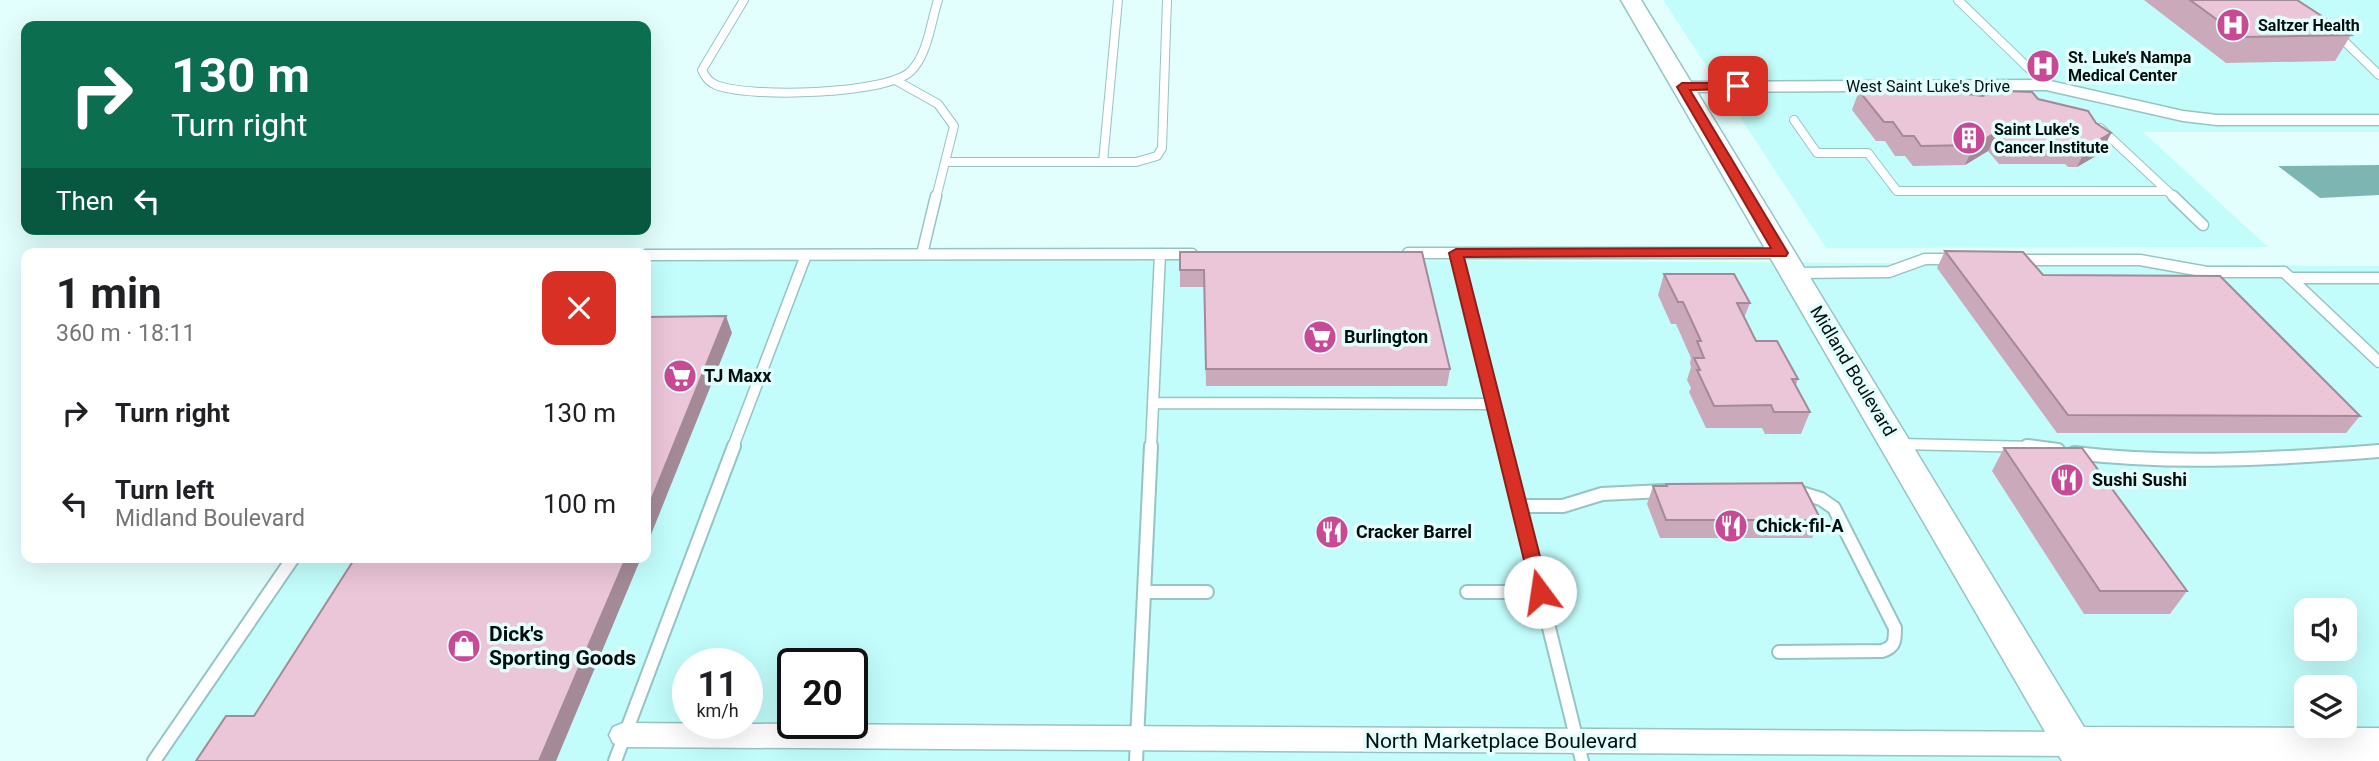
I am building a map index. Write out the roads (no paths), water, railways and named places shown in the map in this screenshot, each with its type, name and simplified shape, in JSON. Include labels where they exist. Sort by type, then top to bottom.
[{"type":"main road","name":"Midland Boulevard","points":[[1631,0],[2078,752]]},
{"type":"main road","name":"North Marketplace Boulevard","points":[[2078,752],[2379,746]]},
{"type":"street","name":"West Saint Luke's Drive","points":[[1682,87],[2046,85],[2183,116],[2217,120],[2379,120]]},
{"type":"street","name":"North Marketplace Boulevard","points":[[624,735],[1137,750],[2078,752]]},
{"type":"lane","points":[[744,0],[702,70],[705,78],[716,85],[732,89],[835,91],[876,88],[897,81],[911,71],[916,64],[938,0]]},
{"type":"lane","points":[[1103,162],[1118,0]]},
{"type":"lane","points":[[946,162],[1136,162],[1157,156],[1162,148],[1167,0]]},
{"type":"lane","points":[[1958,0],[2046,85]]},
{"type":"lane","points":[[2334,30],[2379,75]]},
{"type":"lane","points":[[897,81],[935,100],[949,113],[954,126],[922,254]]},
{"type":"lane","points":[[1794,120],[1817,153],[1868,153],[1897,191],[2165,191]]},
{"type":"lane","points":[[2093,121],[2203,225]]},
{"type":"lane","points":[[1402,253],[1787,263],[1889,272],[1925,259],[1966,260]]},
{"type":"lane","points":[[1456,253],[1579,751]]},
{"type":"lane","points":[[1137,750],[1160,254]]},
{"type":"lane","points":[[651,255],[1200,254]]},
{"type":"lane","points":[[615,761],[806,255]]},
{"type":"lane","points":[[2006,260],[2140,260],[2207,272],[2284,272],[2379,362]]},
{"type":"lane","points":[[2290,278],[2379,278]]},
{"type":"lane","points":[[1153,403],[1493,404]]},
{"type":"lane","points":[[1897,444],[2023,445],[2105,456],[2182,459],[2263,459],[2379,451]]},
{"type":"lane","points":[[1779,652],[1882,651],[1891,648],[1896,636],[1895,628],[1834,508],[1811,495],[1785,490]]},
{"type":"lane","points":[[1518,506],[1563,506],[1602,494],[1673,491]]},
{"type":"lane","points":[[154,761],[290,563]]},
{"type":"lane","points":[[1144,592],[1207,592]]},
{"type":"lane","points":[[1467,592],[1540,592]]},
{"type":"place","name":"Saltzer Health","points":[[2233,25]]},
{"type":"place","name":"St. Luke’s Nampa Medical Center","points":[[2043,66]]},
{"type":"place","name":"Saint Luke's Cancer Institute","points":[[1969,138]]},
{"type":"place","name":"Burlington","points":[[1320,337]]},
{"type":"place","name":"TJ Maxx","points":[[680,376]]},
{"type":"place","name":"Sushi Sushi","points":[[2067,480]]},
{"type":"place","name":"Chick-fil-A","points":[[1731,526]]},
{"type":"place","name":"Cracker Barrel","points":[[1332,532]]},
{"type":"place","name":"Dick's Sporting Goods","points":[[464,646]]}]
